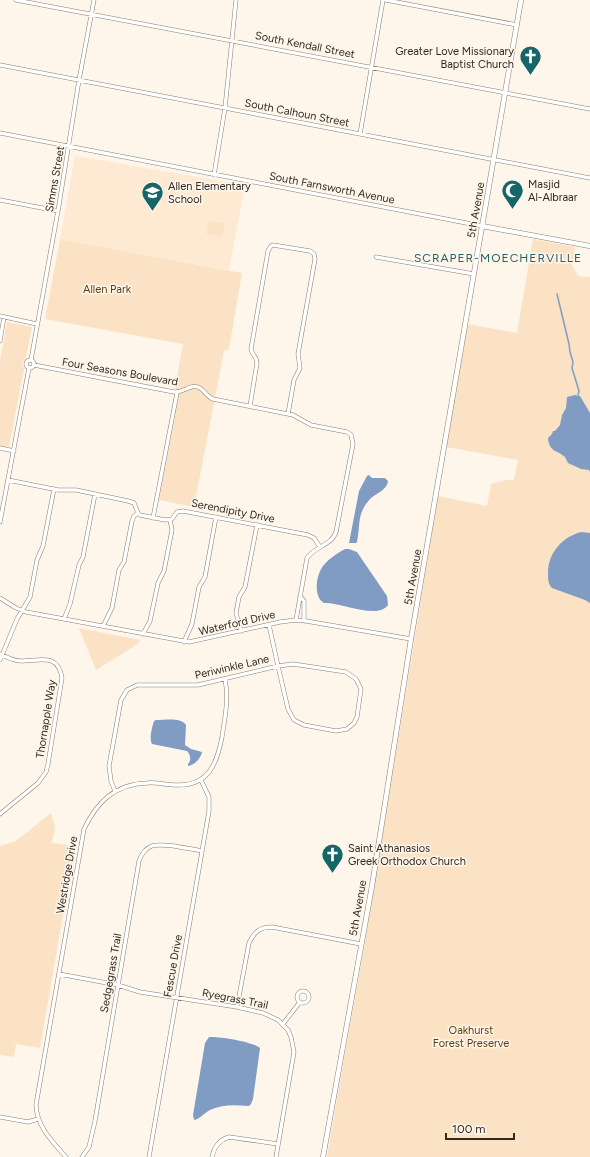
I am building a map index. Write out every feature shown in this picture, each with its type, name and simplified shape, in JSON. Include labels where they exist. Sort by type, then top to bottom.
[{"type":"street","name":"South Kendall Street","points":[[16,0],[590,109]]},
{"type":"street","name":"Simms Street","points":[[0,522],[29,368],[26,367],[26,364],[28,360],[31,360],[70,147],[79,80],[94,0]]},
{"type":"street","points":[[214,175],[225,108],[236,0]]},
{"type":"street","points":[[360,134],[383,0]]},
{"type":"street","points":[[386,0],[517,25]]},
{"type":"street","name":"5th Avenue","points":[[323,1157],[372,886],[412,639],[521,0]]},
{"type":"street","name":"South Calhoun Street","points":[[0,65],[590,178]]},
{"type":"street","name":"South Farnsworth Avenue","points":[[0,133],[590,246]]},
{"type":"street","points":[[0,200],[58,211]]},
{"type":"street","points":[[250,406],[258,363],[257,358],[251,349],[268,251],[271,246],[276,245],[310,251],[314,254],[315,260],[298,354],[300,368],[294,380],[288,414]]},
{"type":"street","points":[[376,257],[474,274]]},
{"type":"street","points":[[0,341],[2,317],[37,324]]},
{"type":"street","points":[[29,368],[32,368],[34,365],[31,360]]},
{"type":"street","name":"Four Seasons Boulevard","points":[[34,365],[177,393],[189,387],[196,387],[213,399],[296,415],[311,425],[347,432],[351,435],[353,438],[353,444],[336,532],[333,537],[310,554],[307,558],[296,620]]},
{"type":"street","points":[[153,518],[177,393]]},
{"type":"street","points":[[0,448],[14,451]]},
{"type":"street","points":[[8,480],[54,489],[72,489],[131,502],[135,505],[140,515],[170,520],[172,530],[164,571],[158,583],[150,621],[143,634]]},
{"type":"street","points":[[0,660],[1,654],[17,620],[30,597],[37,560],[43,546],[54,489]]},
{"type":"street","points":[[64,619],[70,604],[78,565],[83,557],[95,494]]},
{"type":"street","name":"Serendipity Drive","points":[[170,520],[175,513],[180,511],[216,517],[310,536],[314,538],[320,547]]},
{"type":"street","points":[[103,626],[112,608],[119,570],[124,562],[132,521],[134,516],[138,513]]},
{"type":"street","points":[[184,642],[192,624],[199,587],[204,577],[216,517]]},
{"type":"street","points":[[241,631],[236,613],[239,597],[245,587],[256,525]]},
{"type":"street","name":"Four Seasons Boulevard","points":[[300,596],[304,601],[304,621]]},
{"type":"street","name":"Waterford Drive","points":[[0,598],[22,611],[184,642],[199,641],[296,620],[412,639]]},
{"type":"street","points":[[269,625],[278,666],[289,712],[296,722],[304,726],[336,731],[347,729],[354,723],[357,717],[361,689],[358,681],[353,675],[346,672],[302,664],[278,666]]},
{"type":"street","name":"Thornapple Way","points":[[0,814],[38,783],[46,772],[62,682],[62,674],[60,669],[53,662],[43,659],[19,661],[1,654]]},
{"type":"street","name":"Periwinkle Lane","points":[[115,791],[111,781],[109,766],[121,700],[127,690],[132,686],[143,684],[198,685],[278,666]]},
{"type":"street","points":[[201,780],[211,770],[218,754],[228,698],[225,679]]},
{"type":"street","name":"Westridge Drive","points":[[38,1120],[36,1111],[37,1099],[84,829],[96,808],[115,791],[135,784],[146,783],[185,785],[201,780]]},
{"type":"street","name":"Fescue Drive","points":[[149,1157],[209,804],[207,791],[201,780]]},
{"type":"street","name":"Sedgegrass Trail","points":[[82,1157],[89,1147],[95,1121],[139,861],[146,849],[156,844],[202,851]]},
{"type":"street","points":[[237,1007],[249,943],[252,936],[264,927],[272,927],[361,944]]},
{"type":"street","name":"Ryegrass Trail","points":[[59,974],[118,985],[140,992],[237,1007],[271,1016],[283,1024]]},
{"type":"street","points":[[276,1157],[294,1052],[291,1037],[283,1024],[300,1002]]},
{"type":"street","points":[[0,1117],[28,1122],[38,1120],[45,1132],[66,1157]]},
{"type":"street","points":[[212,1157],[216,1145],[229,1137],[278,1144]]},
{"type":"shaded area","name":"Allen Elementary School","points":[[75,156],[245,185],[229,270],[60,239]]},
{"type":"green space","points":[[209,220],[225,224],[222,237],[206,234]]},
{"type":"green space","name":"Allen Park","points":[[60,239],[242,273],[229,349],[224,351],[194,507],[159,500],[180,391],[175,389],[183,344],[45,319]]},
{"type":"green space","name":"Oakhurst Forest Preserve","points":[[533,239],[575,247],[572,265],[578,276],[590,277],[590,1157],[327,1157],[364,949],[438,496],[487,506],[491,484],[506,480],[514,480],[518,460],[446,447],[467,324],[517,333]]},
{"type":"green space","points":[[7,322],[32,327],[26,358],[22,363],[24,369],[9,447],[0,446],[0,361]]},
{"type":"green space","points":[[79,628],[140,640],[138,644],[96,670]]},
{"type":"green space","points":[[51,813],[55,827],[52,843],[75,846],[40,1048],[16,1044],[14,1057],[0,1055],[0,846],[16,841]]},
{"type":"water","points":[[575,395],[580,396],[590,413],[590,472],[589,470],[581,469],[568,463],[565,457],[550,446],[548,438],[560,425],[562,415],[566,408],[567,397]]},
{"type":"water","points":[[369,475],[372,478],[385,478],[388,481],[386,487],[371,498],[366,504],[361,514],[357,542],[349,543],[359,491]]},
{"type":"water","points":[[581,532],[590,533],[590,603],[552,588],[548,579],[550,559],[557,547],[574,534]]},
{"type":"water","points":[[345,549],[357,552],[387,596],[388,605],[383,609],[368,611],[331,603],[324,603],[318,596],[317,580],[323,566],[336,554]]},
{"type":"water","points":[[154,721],[184,722],[186,725],[185,745],[191,749],[202,752],[197,761],[188,766],[190,757],[187,751],[152,744],[151,733]]},
{"type":"water","points":[[209,1037],[220,1037],[236,1040],[260,1048],[253,1099],[249,1106],[234,1105],[220,1107],[210,1110],[194,1120],[193,1115],[205,1043]]},
{"type":"waterway","points":[[557,294],[573,362],[572,368],[579,391],[578,395]]},
{"type":"place","name":"Greater Love Missionary Baptist Church","points":[[530,76]]},
{"type":"place","name":"Masjid Al-Albraar","points":[[512,210]]},
{"type":"place","name":"Allen Elementary School","points":[[153,212]]},
{"type":"place","name":"Saint Athanasios Greek Orthodox Church","points":[[333,874]]},
{"type":"district","name":"SCRAPER-MOECHERVILLE","points":[[498,258]]}]
